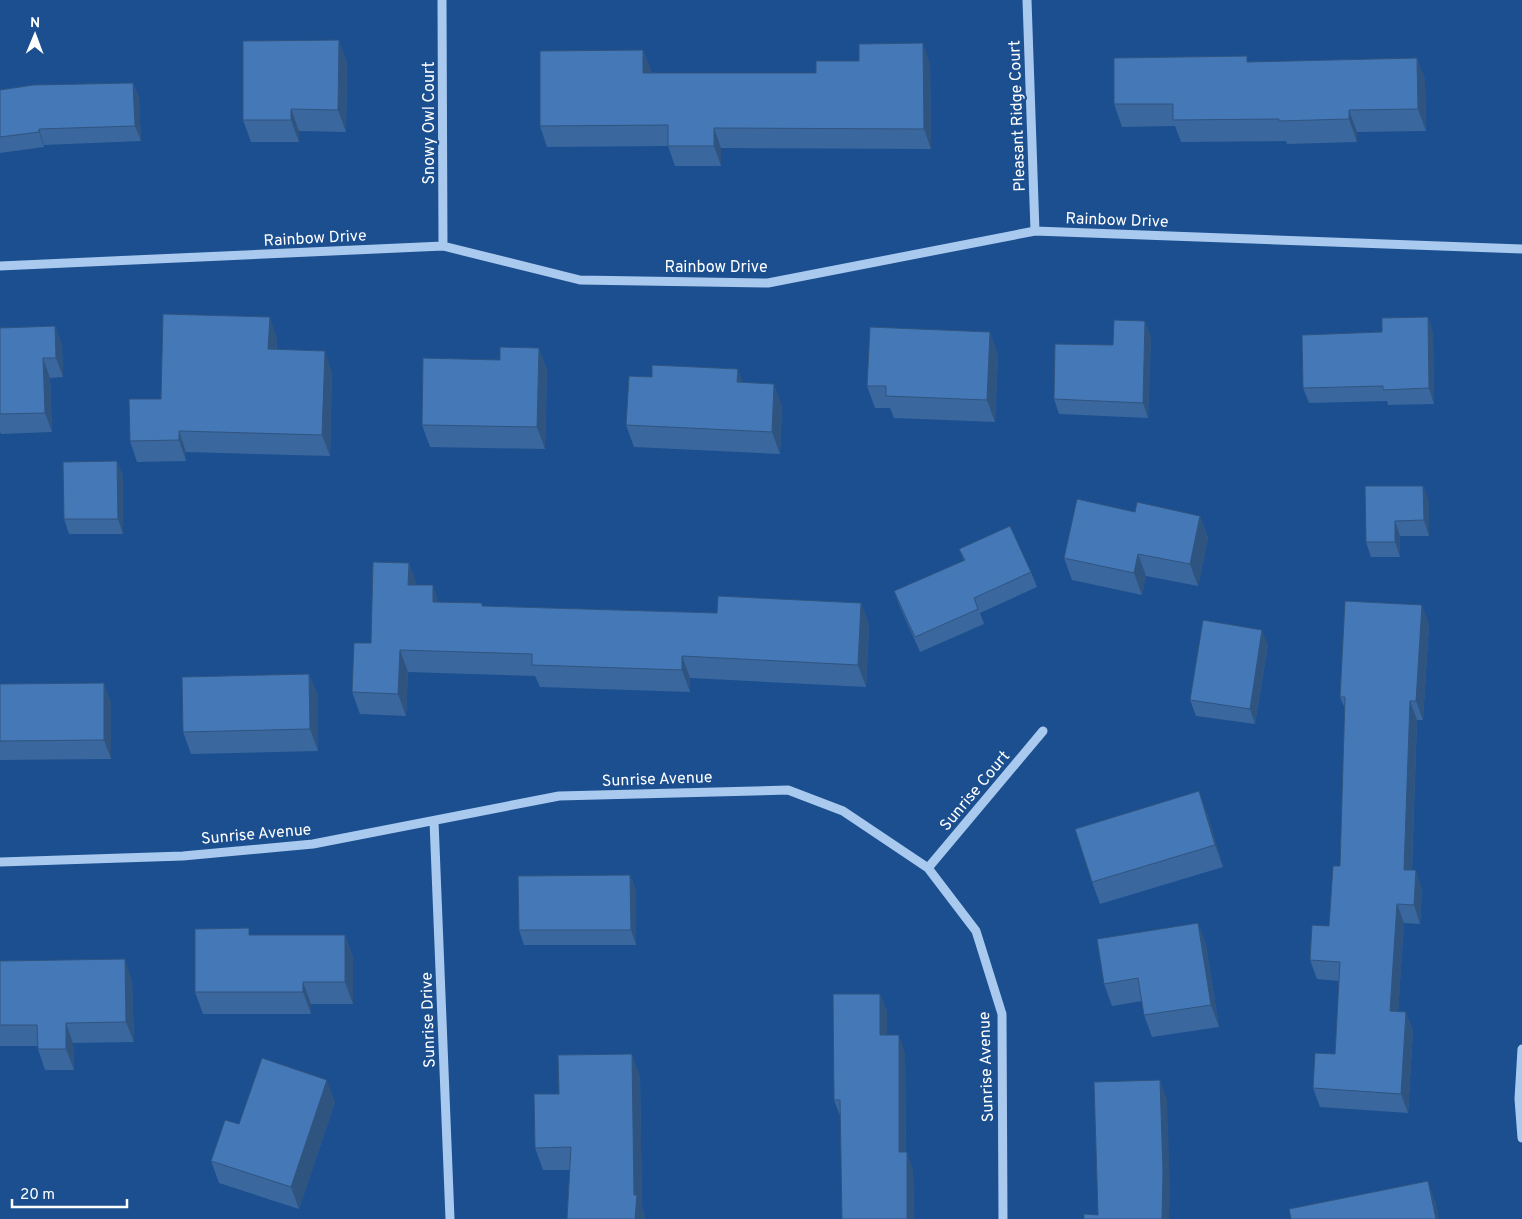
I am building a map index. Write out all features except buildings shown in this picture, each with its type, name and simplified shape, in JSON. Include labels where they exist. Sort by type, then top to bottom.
[{"type":"street","name":"Snowy Owl Court","points":[[442,0],[443,246]]},
{"type":"street","name":"Pleasant Ridge Court","points":[[1027,0],[1035,231]]},
{"type":"street","name":"Rainbow Drive","points":[[0,266],[443,246],[580,280],[768,282],[1035,231],[1522,249]]},
{"type":"street","name":"Sunrise Court","points":[[928,868],[1043,731]]},
{"type":"street","name":"Sunrise Avenue","points":[[0,862],[183,856],[314,844],[559,796],[788,790],[842,811],[928,868],[976,931],[1002,1014],[1003,1219]]},
{"type":"street","name":"Sunrise Drive","points":[[434,821],[450,1219]]},
{"type":"street","points":[[1522,1049],[1519,1099],[1522,1138]]}]
